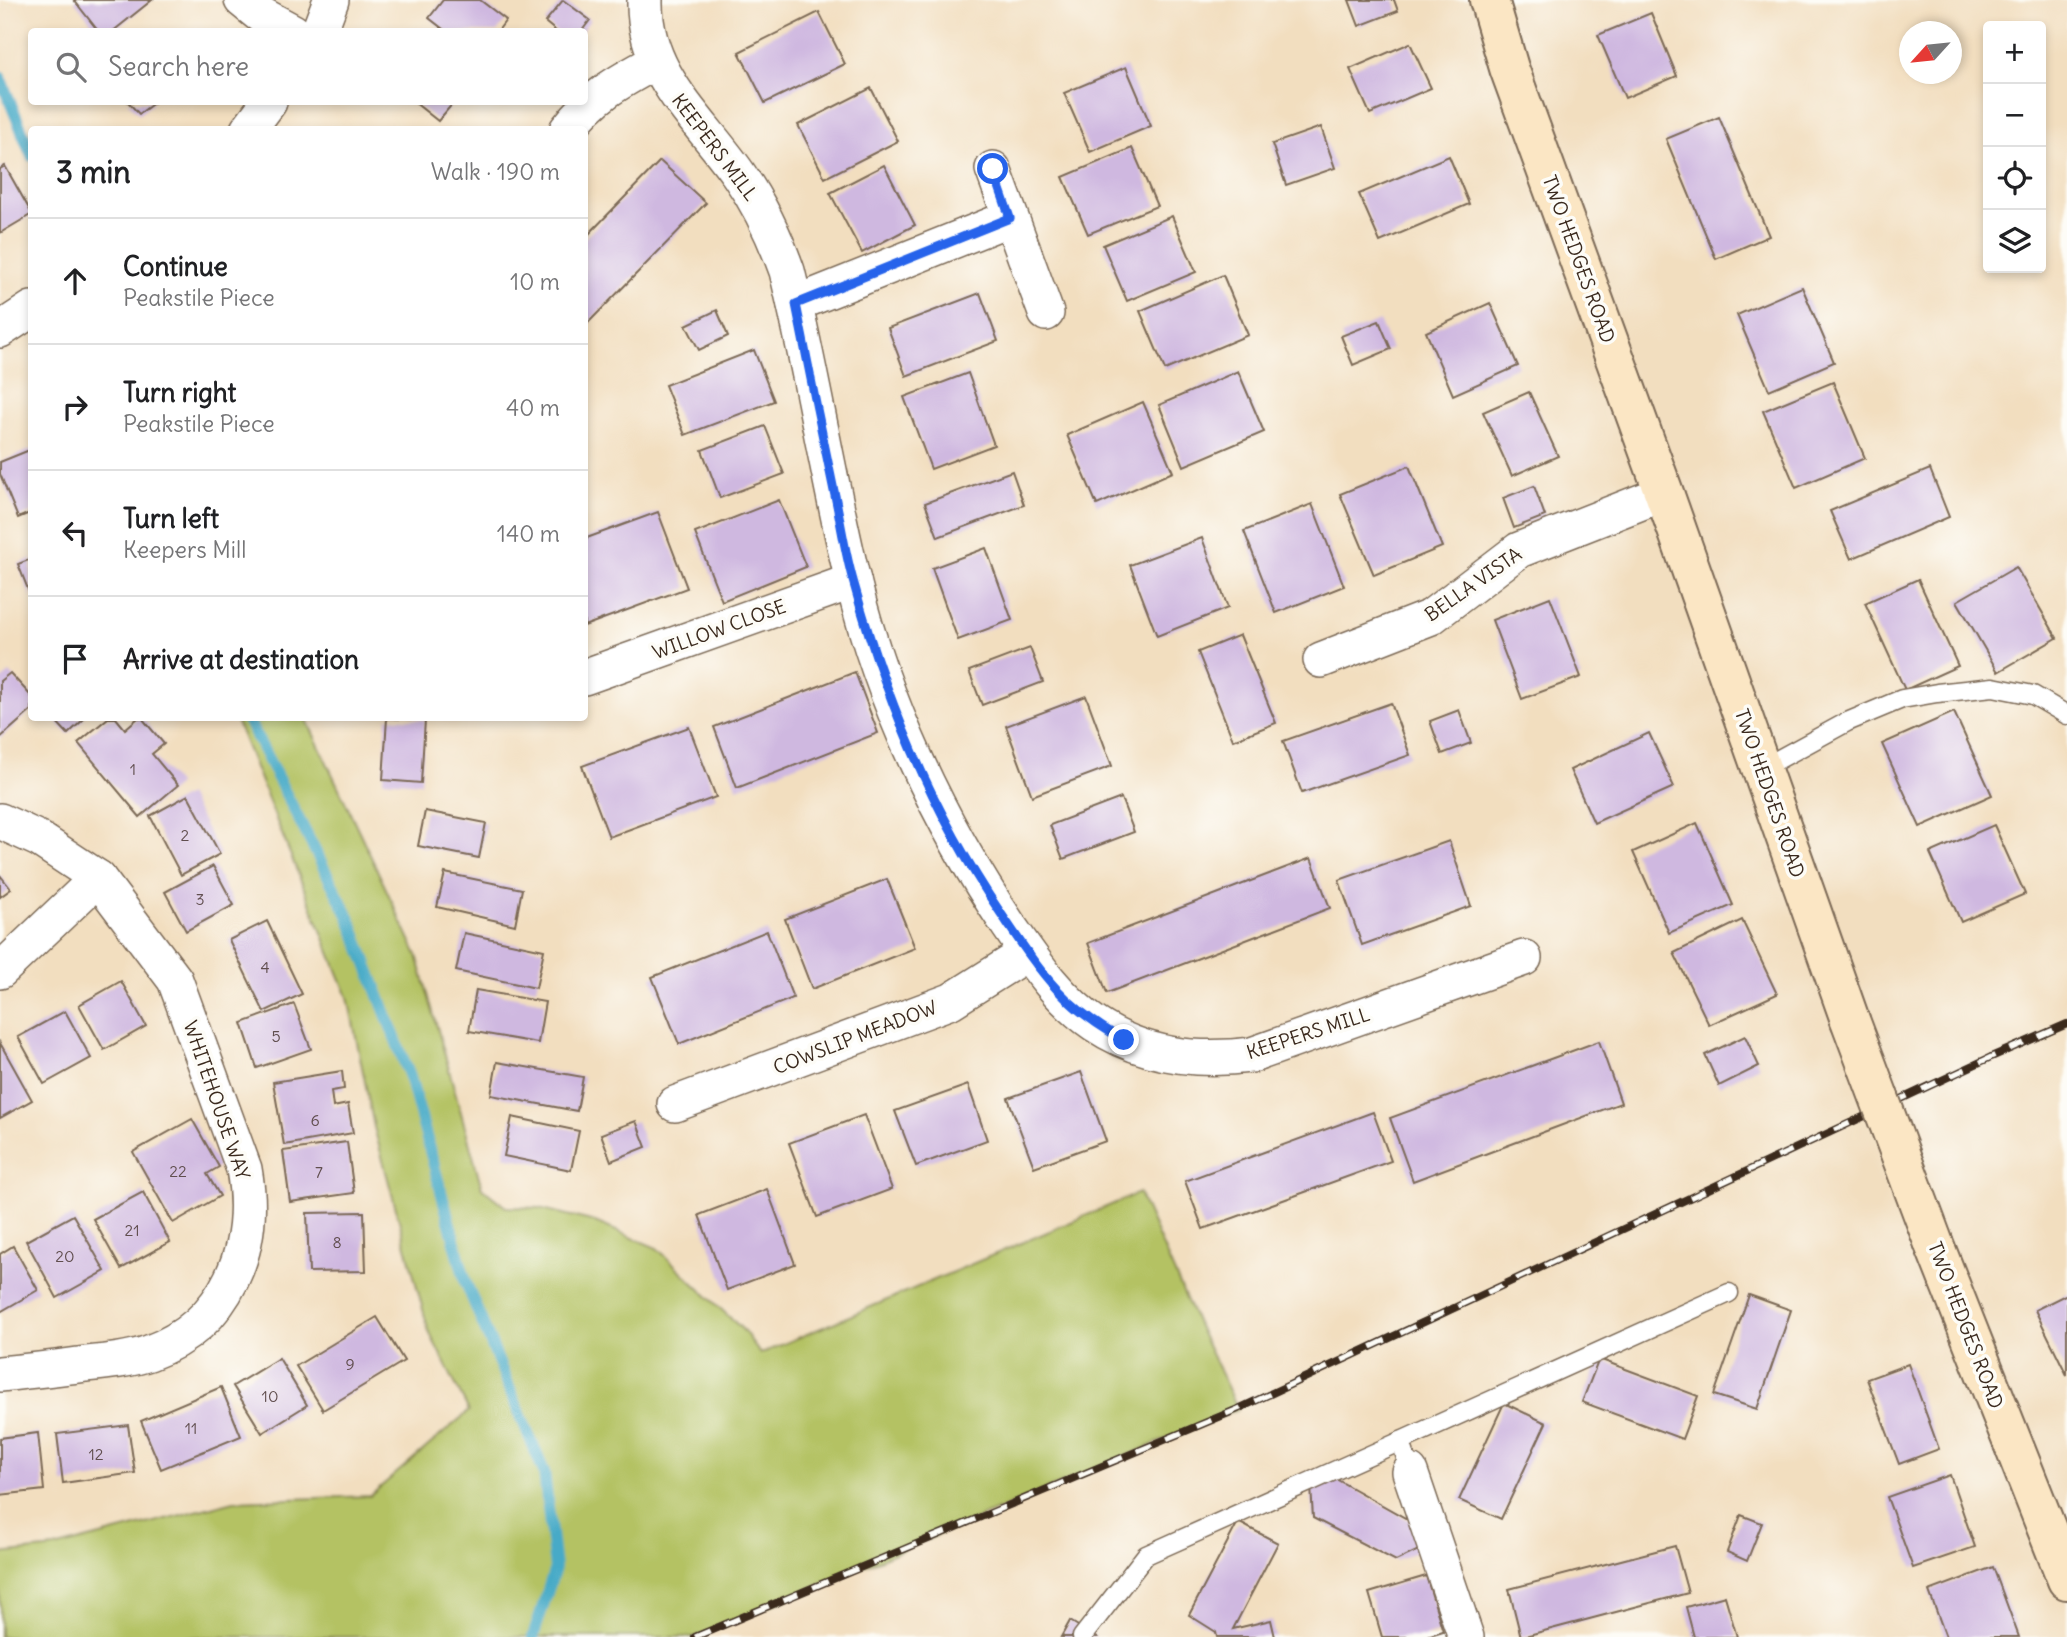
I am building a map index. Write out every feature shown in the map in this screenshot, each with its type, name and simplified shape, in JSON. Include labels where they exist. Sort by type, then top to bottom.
[{"type":"street","points":[[242,0],[258,13],[286,28]]},
{"type":"street","points":[[320,28],[331,0]]},
{"type":"street","name":"KEEPERS MILL","points":[[645,0],[648,34],[657,61],[678,98],[738,173],[758,205],[776,238],[788,271],[853,581],[895,709],[952,831],[987,893],[1046,979],[1069,1003],[1095,1024],[1124,1040],[1155,1052],[1220,1059],[1252,1055],[1524,958]]},
{"type":"street","name":"TWO HEDGES ROAD","points":[[1489,0],[1509,68],[1664,493],[1850,1020],[1934,1244],[2067,1580]]},
{"type":"street","points":[[588,104],[607,88],[657,61]]},
{"type":"street","points":[[251,126],[267,105]]},
{"type":"street","points":[[570,126],[586,105]]},
{"type":"street","points":[[993,169],[1046,313]]},
{"type":"street","points":[[796,304],[1010,218]]},
{"type":"street","points":[[0,330],[28,312]]},
{"type":"street","name":"BELLA VISTA","points":[[1321,660],[1431,617],[1519,550],[1664,493]]},
{"type":"street","name":"WILLOW CLOSE","points":[[588,676],[853,581]]},
{"type":"street","name":"WHITEHOUSE WAY","points":[[0,821],[39,839],[98,878],[175,980],[244,1169],[249,1195],[249,1221],[236,1272],[214,1307],[174,1341],[150,1353],[125,1360],[0,1374]]},
{"type":"street","points":[[0,971],[98,878]]},
{"type":"street","name":"COWSLIP MEADOW","points":[[675,1104],[951,1001],[1027,953]]},
{"type":"street","points":[[1406,1457],[1466,1637]]},
{"type":"lane","points":[[1761,769],[1847,722],[1902,699],[1937,692],[1993,687],[2033,695],[2067,715]]},
{"type":"lane","points":[[1082,1637],[1146,1555],[1406,1457],[1729,1293]]},
{"type":"green space","points":[[236,721],[307,721],[417,955],[482,1188],[506,1207],[539,1208],[595,1222],[657,1248],[745,1332],[760,1354],[1139,1193],[1238,1409],[695,1637],[0,1637],[0,1554],[55,1548],[234,1501],[370,1496],[469,1411],[429,1332],[374,1127],[348,997]]},
{"type":"building","points":[[74,0],[152,0],[117,28],[96,28]]},
{"type":"building","points":[[443,0],[480,0],[506,20],[500,28],[442,28],[429,18]]},
{"type":"building","points":[[563,0],[590,20],[584,28],[552,28],[545,22]]},
{"type":"building","points":[[1349,0],[1394,0],[1398,11],[1359,26]]},
{"type":"building","points":[[819,12],[845,64],[765,103],[739,52]]},
{"type":"building","points":[[1651,13],[1677,76],[1625,98],[1598,35]]},
{"type":"building","points":[[1410,43],[1431,88],[1370,114],[1350,69]]},
{"type":"building","points":[[1126,67],[1151,126],[1090,152],[1064,93]]},
{"type":"building","points":[[871,88],[898,141],[825,178],[798,125]]},
{"type":"building","points":[[131,105],[151,105],[139,114]]},
{"type":"building","points":[[418,105],[451,105],[438,121]]},
{"type":"building","points":[[1719,117],[1769,236],[1716,259],[1666,139]]},
{"type":"building","points":[[1321,127],[1335,168],[1286,185],[1272,144]]},
{"type":"building","points":[[1132,148],[1157,206],[1088,234],[1063,177]]},
{"type":"building","points":[[1449,156],[1469,204],[1380,242],[1359,194]]},
{"type":"building","points":[[660,161],[706,203],[588,323],[588,235]]},
{"type":"building","points":[[884,165],[915,225],[862,253],[830,193]]},
{"type":"building","points":[[5,166],[28,207],[28,216],[0,233],[0,169]]},
{"type":"building","points":[[1172,216],[1196,272],[1127,301],[1103,245]]},
{"type":"building","points":[[1223,275],[1248,335],[1165,370],[1140,311]]},
{"type":"building","points":[[1802,287],[1834,362],[1769,390],[1737,315]]},
{"type":"building","points":[[980,293],[998,341],[906,376],[888,328]]},
{"type":"building","points":[[1490,303],[1518,366],[1453,395],[1426,332]]},
{"type":"building","points":[[717,310],[728,336],[699,350],[686,325]]},
{"type":"building","points":[[1379,321],[1391,349],[1353,365],[1341,336]]},
{"type":"building","points":[[754,350],[774,401],[685,435],[665,385]]},
{"type":"building","points":[[1238,371],[1264,432],[1184,466],[1159,405]]},
{"type":"building","points":[[968,373],[994,445],[931,469],[904,397]]},
{"type":"building","points":[[1833,382],[1865,458],[1796,488],[1763,411]]},
{"type":"building","points":[[1529,392],[1558,456],[1512,476],[1483,412]]},
{"type":"building","points":[[1143,402],[1173,472],[1097,505],[1067,435]]},
{"type":"building","points":[[765,426],[784,474],[720,498],[702,450]]},
{"type":"building","points":[[28,451],[28,514],[18,518],[0,474],[0,462]]},
{"type":"building","points":[[1409,466],[1442,547],[1374,575],[1340,494]]},
{"type":"building","points":[[1930,469],[1949,517],[1851,559],[1830,511]]},
{"type":"building","points":[[1012,471],[1024,505],[938,537],[925,503]]},
{"type":"building","points":[[1534,486],[1545,516],[1514,528],[1503,498]]},
{"type":"building","points":[[779,500],[806,567],[722,601],[695,533]]},
{"type":"building","points":[[1312,504],[1344,586],[1276,613],[1244,531]]},
{"type":"building","points":[[658,512],[687,588],[588,625],[588,538]]},
{"type":"building","points":[[1202,538],[1228,608],[1157,636],[1130,565]]},
{"type":"building","points":[[986,548],[1012,620],[958,640],[932,568]]},
{"type":"building","points":[[28,560],[28,589],[18,564]]},
{"type":"building","points":[[2016,567],[2057,638],[1998,672],[1957,601]]},
{"type":"building","points":[[1918,579],[1958,666],[1905,690],[1865,603]]},
{"type":"building","points":[[1550,597],[1581,677],[1522,699],[1492,620]]},
{"type":"building","points":[[1240,635],[1276,723],[1233,740],[1198,652]]},
{"type":"building","points":[[1030,648],[1043,682],[982,705],[969,671]]},
{"type":"building","points":[[855,672],[878,733],[737,788],[714,727]]},
{"type":"building","points":[[10,673],[28,693],[28,714],[0,738],[0,681]]},
{"type":"building","points":[[1086,696],[1112,766],[1032,796],[1006,726]]},
{"type":"building","points":[[1391,703],[1410,755],[1302,793],[1283,741]]},
{"type":"building","points":[[1459,710],[1471,743],[1442,754],[1430,721]]},
{"type":"building","points":[[1954,712],[1992,795],[1920,827],[1882,744]]},
{"type":"building","points":[[56,721],[82,721],[68,734]]},
{"type":"building","points":[[104,721],[118,721],[125,729],[134,721],[145,721],[164,744],[152,754],[178,785],[140,817],[78,743]]},
{"type":"building","points":[[387,721],[425,721],[421,783],[383,780]]},
{"type":"building","points":[[689,727],[716,797],[609,837],[582,766]]},
{"type":"building","points":[[1649,733],[1674,787],[1594,823],[1570,770]]},
{"type":"building","points":[[188,795],[220,854],[181,875],[150,816]]},
{"type":"building","points":[[1121,798],[1134,832],[1063,859],[1050,825]]},
{"type":"building","points":[[425,811],[486,823],[479,858],[418,846]]},
{"type":"building","points":[[1697,823],[1733,905],[1669,933],[1633,852]]},
{"type":"building","points":[[1994,825],[2025,894],[1961,922],[1930,853]]},
{"type":"building","points":[[1449,841],[1471,906],[1362,945],[1339,880]]},
{"type":"building","points":[[1311,858],[1330,908],[1107,993],[1088,943]]},
{"type":"building","points":[[213,866],[234,905],[186,931],[165,892]]},
{"type":"building","points":[[445,873],[522,889],[515,925],[437,907]]},
{"type":"building","points":[[0,875],[11,889],[0,897]]},
{"type":"building","points":[[887,879],[915,948],[812,989],[785,919]]},
{"type":"building","points":[[1742,920],[1777,994],[1709,1025],[1674,953]]},
{"type":"building","points":[[267,921],[302,994],[264,1012],[229,940]]},
{"type":"building","points":[[767,931],[793,998],[679,1044],[652,977]]},
{"type":"building","points":[[464,933],[544,950],[536,988],[456,971]]},
{"type":"building","points":[[121,981],[146,1026],[104,1050],[79,1005]]},
{"type":"building","points":[[476,990],[545,1002],[538,1043],[469,1031]]},
{"type":"building","points":[[294,1004],[311,1049],[257,1068],[242,1023]]},
{"type":"building","points":[[65,1011],[91,1058],[44,1084],[18,1037]]},
{"type":"building","points":[[1745,1036],[1759,1066],[1719,1086],[1705,1055]]},
{"type":"building","points":[[1599,1041],[1621,1103],[1413,1181],[1390,1118]]},
{"type":"building","points":[[0,1043],[32,1100],[0,1118]]},
{"type":"building","points":[[497,1062],[583,1077],[577,1111],[491,1095]]},
{"type":"building","points":[[342,1071],[344,1089],[331,1091],[333,1107],[348,1104],[353,1133],[284,1145],[273,1082]]},
{"type":"building","points":[[1081,1072],[1106,1141],[1034,1167],[1008,1098]]},
{"type":"building","points":[[968,1085],[987,1140],[916,1166],[895,1111]]},
{"type":"building","points":[[1373,1112],[1391,1161],[1203,1229],[1185,1181]]},
{"type":"building","points":[[864,1115],[892,1189],[817,1217],[789,1143]]},
{"type":"building","points":[[512,1117],[579,1131],[571,1170],[504,1156]]},
{"type":"building","points":[[192,1119],[219,1167],[207,1174],[220,1196],[173,1223],[133,1152]]},
{"type":"building","points":[[636,1121],[646,1147],[611,1161],[601,1134]]},
{"type":"building","points":[[347,1142],[354,1193],[290,1202],[283,1151]]},
{"type":"building","points":[[767,1189],[795,1264],[727,1290],[699,1215]]},
{"type":"building","points":[[143,1192],[170,1242],[121,1269],[93,1219]]},
{"type":"building","points":[[364,1212],[366,1271],[309,1272],[307,1213]]},
{"type":"building","points":[[73,1215],[105,1271],[57,1298],[26,1241]]},
{"type":"building","points":[[13,1246],[38,1290],[0,1312],[0,1254]]},
{"type":"building","points":[[2067,1294],[2067,1375],[2035,1310]]},
{"type":"building","points":[[1749,1295],[1791,1310],[1757,1409],[1714,1395]]},
{"type":"building","points":[[377,1317],[404,1361],[323,1410],[296,1366]]},
{"type":"building","points":[[279,1358],[307,1405],[262,1433],[233,1386]]},
{"type":"building","points":[[1599,1359],[1698,1396],[1682,1439],[1582,1402]]},
{"type":"building","points":[[1908,1364],[1939,1449],[1899,1464],[1867,1379]]},
{"type":"building","points":[[221,1387],[241,1436],[161,1469],[141,1421]]},
{"type":"building","points":[[1504,1403],[1546,1423],[1501,1519],[1459,1500]]},
{"type":"building","points":[[128,1425],[135,1473],[63,1483],[57,1434]]},
{"type":"building","points":[[38,1433],[44,1490],[0,1495],[0,1438]]},
{"type":"building","points":[[1950,1475],[1975,1547],[1913,1568],[1887,1497]]},
{"type":"building","points":[[1334,1478],[1414,1523],[1423,1548],[1396,1561],[1313,1518],[1311,1486]]},
{"type":"building","points":[[1741,1515],[1762,1523],[1747,1561],[1727,1552]]},
{"type":"building","points":[[1238,1522],[1278,1543],[1233,1629],[1271,1620],[1275,1637],[1217,1637],[1216,1632],[1189,1615]]},
{"type":"building","points":[[1675,1546],[1688,1593],[1521,1637],[1509,1589]]},
{"type":"building","points":[[1993,1567],[2019,1637],[1946,1637],[1929,1591]]},
{"type":"building","points":[[1426,1576],[1443,1631],[1424,1637],[1382,1637],[1369,1593]]},
{"type":"building","points":[[1725,1596],[1737,1637],[1694,1637],[1686,1607]]},
{"type":"building","points":[[1070,1621],[1096,1637],[1061,1637]]},
{"type":"waterway","points":[[0,77],[28,146]]},
{"type":"waterway","points":[[249,721],[349,917],[410,1077],[466,1283],[544,1472],[555,1568],[533,1637]]},
{"type":"railway","points":[[695,1637],[1238,1409],[2067,1024]]},
{"type":"route","points":[[993,169],[1010,218],[796,304],[853,581],[895,709],[922,771],[987,893],[1046,979],[1069,1003],[1095,1024],[1124,1040]]}]
